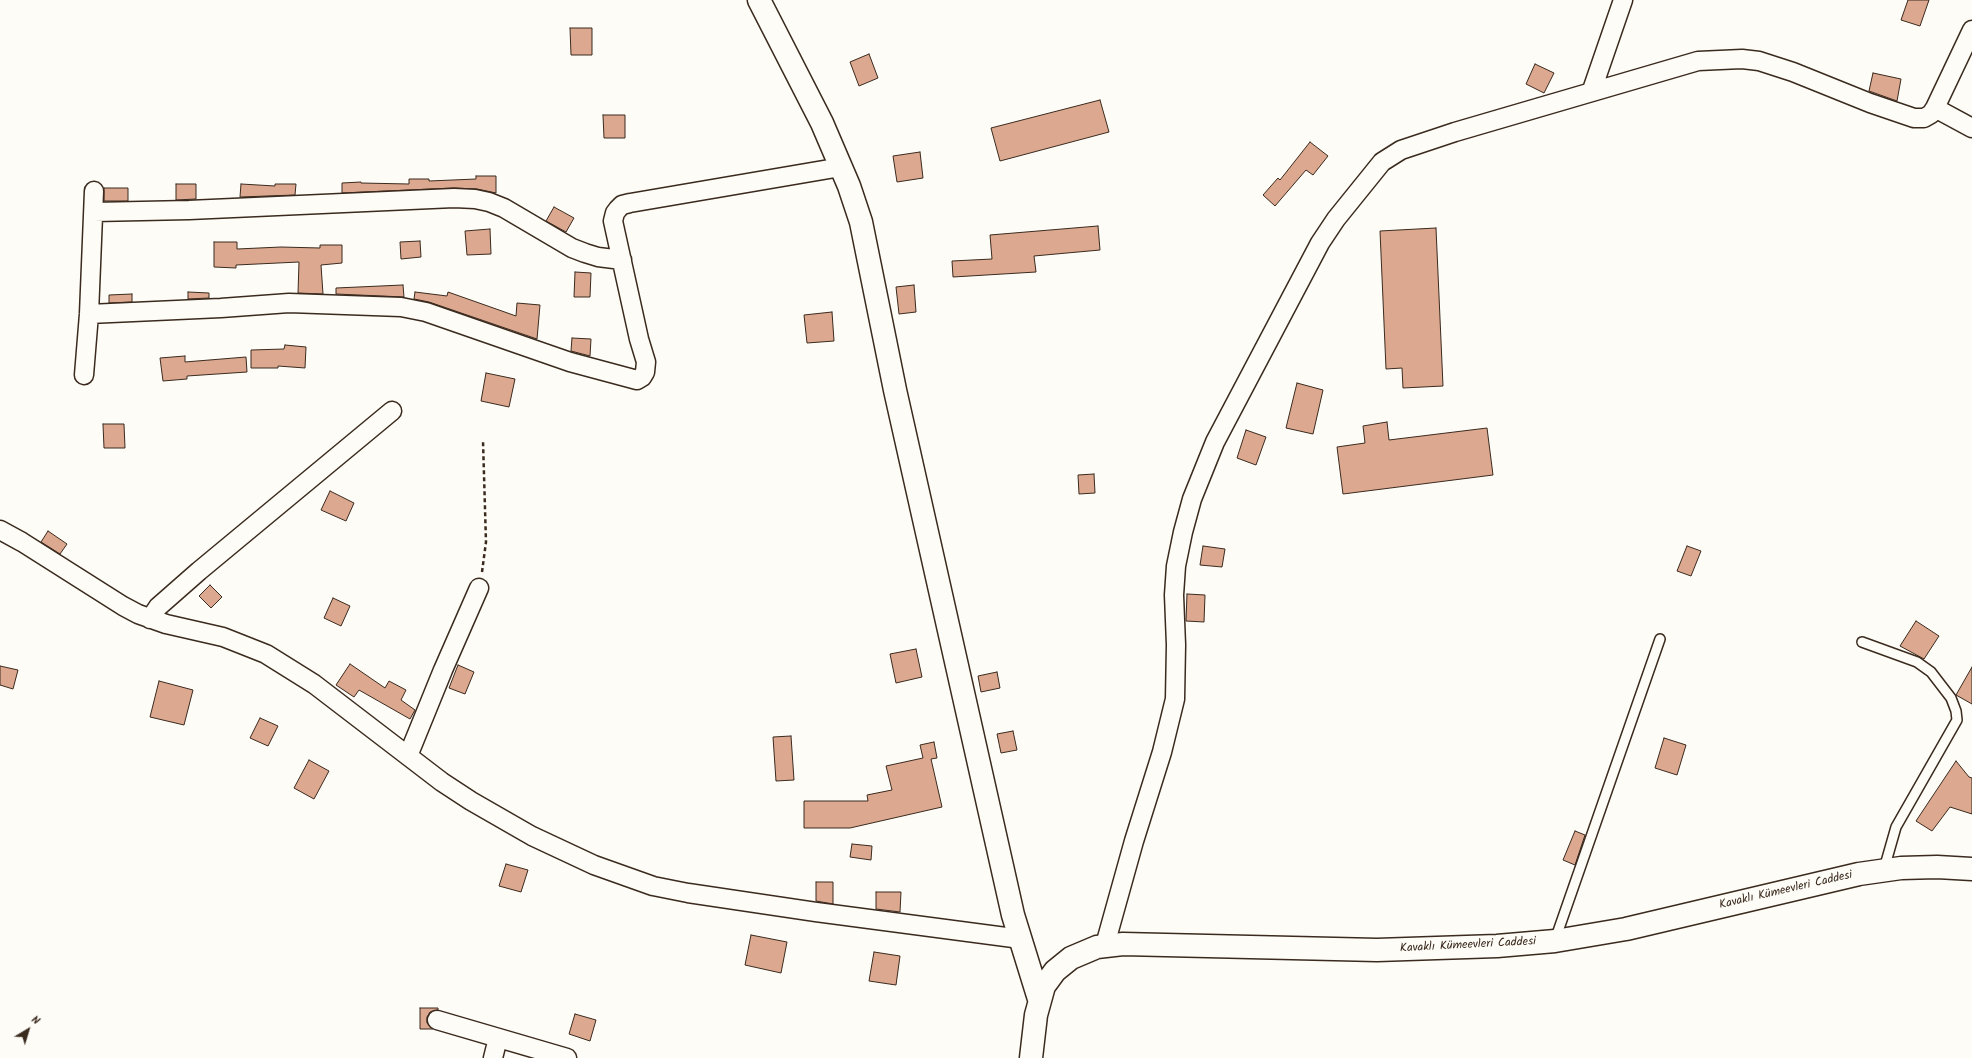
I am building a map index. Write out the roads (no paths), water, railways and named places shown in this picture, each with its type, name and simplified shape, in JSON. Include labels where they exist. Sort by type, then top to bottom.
[{"type":"street","points":[[759,0],[822,123],[841,167],[861,222],[894,390],[1013,915],[1039,999]]},
{"type":"street","points":[[1592,90],[1623,0]]},
{"type":"street","points":[[1105,946],[1134,841],[1162,752],[1175,699],[1176,645],[1174,595],[1176,566],[1192,499],[1215,442],[1320,243],[1368,178],[1382,162],[1392,154],[1455,132],[1592,90],[1698,61],[1742,59],[1759,61],[1793,72],[1870,103],[1914,118],[1924,118],[1931,114],[1935,108],[1972,30]]},
{"type":"street","points":[[1935,108],[1972,128]]},
{"type":"street","points":[[89,314],[221,308],[289,303],[401,307],[426,312],[570,362],[627,379],[637,380],[642,377],[645,372],[646,362],[639,339],[613,221],[614,213],[622,205],[841,167]]},
{"type":"street","points":[[84,375],[89,314],[94,191]]},
{"type":"street","points":[[94,212],[189,210],[454,198],[475,199],[489,202],[504,208],[572,248],[585,253],[622,260]]},
{"type":"street","points":[[150,619],[158,607],[199,571],[392,411]]},
{"type":"street","points":[[0,530],[28,546],[122,606],[150,619],[223,637],[266,654],[314,684],[442,782],[496,817],[594,865],[653,886],[688,893],[816,912],[1021,939]]},
{"type":"street","points":[[408,756],[443,670],[479,588]]},
{"type":"street","name":"Kavaklı Kümeevleri Caddesi","points":[[1031,1058],[1039,999],[1044,986],[1060,967],[1085,951],[1105,946],[1137,944],[1418,949],[1497,946],[1555,941],[1626,929],[1829,880],[1884,870],[1937,867],[1972,869]]},
{"type":"street","points":[[437,1020],[567,1058]]},
{"type":"street","points":[[493,1058],[498,1038]]},
{"type":"lane","points":[[1555,941],[1660,639]]},
{"type":"lane","points":[[1862,642],[1917,662],[1931,672],[1951,698],[1957,720],[1896,827],[1884,870]]}]
